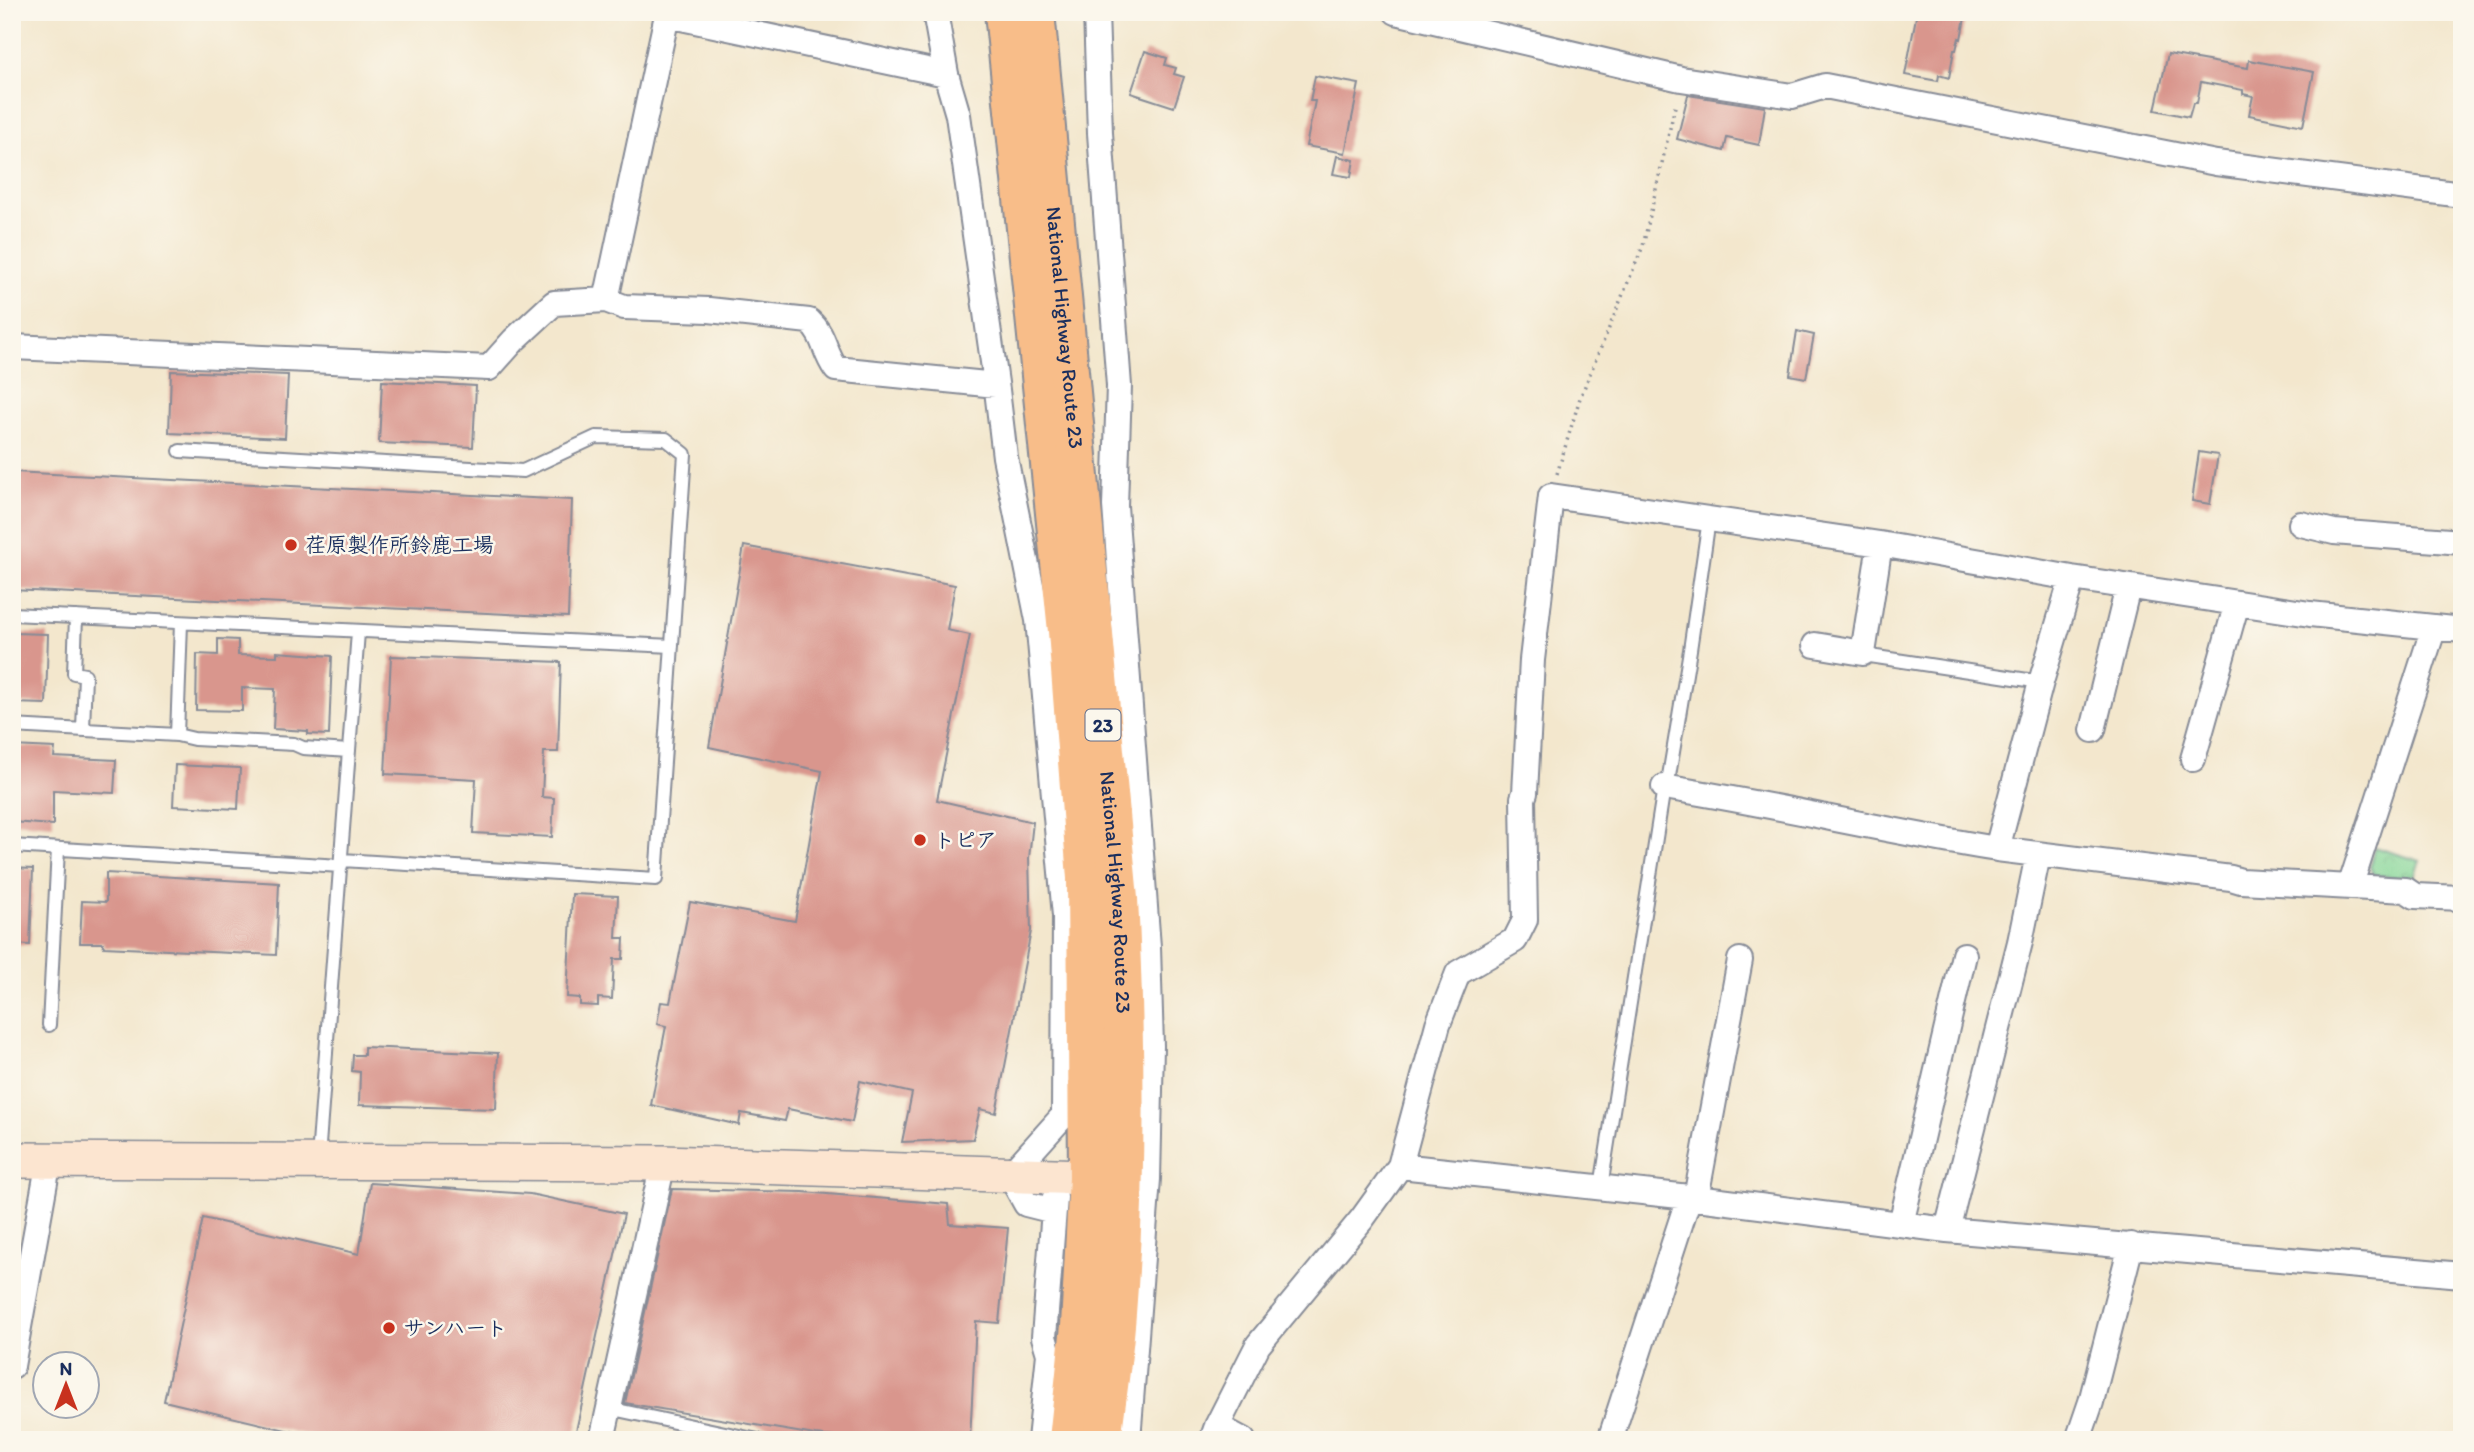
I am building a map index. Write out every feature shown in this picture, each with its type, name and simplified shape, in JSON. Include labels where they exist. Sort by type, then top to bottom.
[{"type":"highway","name":"National Highway Route 23","points":[[1004,12],[1067,631],[1086,878],[1081,1186],[1063,1355],[1068,1440]]},
{"type":"highway","name":"National Highway Route 23","points":[[1035,12],[1119,899],[1125,1017],[1081,1186],[1117,1314],[1102,1440]]},
{"type":"street","points":[[935,12],[946,74],[958,115],[1005,457],[1038,620],[1065,916],[1064,1115],[1010,1175]]},
{"type":"street","points":[[1096,12],[1100,133],[1119,386],[1115,506],[1148,947],[1152,1046],[1148,1179],[1128,1440]]},
{"type":"street","points":[[1396,12],[1681,79],[1792,96],[1825,86],[2216,163],[2462,195]]},
{"type":"street","points":[[606,300],[667,15],[946,74]]},
{"type":"street","points":[[12,347],[489,368],[514,340],[554,303],[606,300],[624,307],[709,310],[809,321],[821,334],[828,358],[836,369],[996,386]]},
{"type":"street","points":[[1243,1440],[1215,1433],[1258,1345],[1362,1220],[1400,1166],[1438,1024],[1458,973],[1516,940],[1525,920],[1523,798],[1532,660],[1551,496],[1880,544],[2072,578],[2310,614],[2462,630]]},
{"type":"street","points":[[2301,524],[2334,532],[2462,542]]},
{"type":"street","points":[[1815,645],[1863,653],[1880,544]]},
{"type":"street","points":[[1997,849],[2041,682],[2072,578]]},
{"type":"street","points":[[2093,730],[2128,587]]},
{"type":"street","points":[[2193,759],[2237,603]]},
{"type":"street","points":[[2350,887],[2434,627]]},
{"type":"street","points":[[1665,788],[1772,806],[1900,833],[2038,855],[2241,881],[2406,890],[2415,896],[2462,898]]},
{"type":"street","points":[[1947,1230],[2017,956],[2038,855]]},
{"type":"street","points":[[1901,1224],[1964,955]]},
{"type":"street","points":[[1609,1440],[1693,1197],[1740,960]]},
{"type":"street","points":[[1044,1137],[1081,1186]]},
{"type":"street","points":[[12,1160],[663,1163],[1010,1175],[1081,1186]]},
{"type":"street","points":[[12,1366],[49,1160]]},
{"type":"street","points":[[602,1440],[663,1163]]},
{"type":"street","points":[[1400,1166],[1693,1197],[1947,1230],[2462,1275]]},
{"type":"street","points":[[2078,1440],[2091,1402],[2131,1245]]},
{"type":"street","points":[[1040,1440],[1063,1355]]},
{"type":"lane","points":[[12,846],[656,879],[685,454],[666,439],[596,437],[523,471],[180,451]]},
{"type":"lane","points":[[1601,1187],[1690,650],[1709,519]]},
{"type":"lane","points":[[12,614],[672,646]]},
{"type":"lane","points":[[76,617],[74,673],[85,675],[83,729]]},
{"type":"lane","points":[[177,735],[181,623]]},
{"type":"lane","points":[[318,1162],[358,632]]},
{"type":"lane","points":[[1863,653],[2041,682]]},
{"type":"lane","points":[[12,726],[177,735],[194,739],[294,744],[303,748],[349,751]]},
{"type":"lane","points":[[49,1025],[58,849]]},
{"type":"lane","points":[[608,1408],[758,1440]]},
{"type":"path","points":[[1551,496],[1580,398],[1643,246],[1681,79]]},
{"type":"green space","points":[[2374,847],[2420,861],[2413,879],[2373,875],[2370,867]]},
{"type":"building","points":[[1917,12],[1966,12],[1961,39],[1959,38],[1954,50],[1949,78],[1939,75],[1938,81],[1905,75]]},
{"type":"building","points":[[1145,51],[1167,58],[1165,65],[1176,68],[1174,74],[1184,77],[1174,107],[1131,93]]},
{"type":"building","points":[[2168,54],[2248,68],[2249,60],[2314,72],[2303,126],[2249,115],[2253,96],[2243,94],[2243,90],[2201,82],[2197,103],[2193,103],[2189,117],[2155,110]]},
{"type":"building","points":[[1315,76],[1359,84],[1345,153],[1306,146],[1315,101],[1310,101]]},
{"type":"building","points":[[1688,95],[1765,107],[1759,145],[1727,138],[1724,151],[1677,139]]},
{"type":"building","points":[[1337,156],[1354,160],[1351,177],[1333,174]]},
{"type":"building","points":[[1797,331],[1814,335],[1806,378],[1790,375]]},
{"type":"building","points":[[171,371],[288,375],[285,438],[169,433]]},
{"type":"building","points":[[382,381],[476,386],[473,447],[379,443]]},
{"type":"building","points":[[2199,452],[2218,455],[2210,504],[2192,501]]},
{"type":"building","name":"荏原製作所鈴鹿工場","points":[[12,472],[572,500],[568,617],[12,590]]},
{"type":"building","name":"トピア","points":[[744,546],[955,585],[947,630],[970,635],[937,800],[1033,822],[1029,858],[1031,931],[996,1113],[980,1109],[973,1139],[902,1142],[912,1093],[860,1081],[852,1122],[788,1109],[785,1121],[741,1113],[739,1125],[651,1105],[666,1026],[657,1024],[661,1002],[670,1003],[690,902],[795,921],[822,771],[709,747]]},
{"type":"building","points":[[12,633],[48,634],[46,704],[12,703]]},
{"type":"building","points":[[218,639],[238,640],[238,655],[277,656],[277,652],[332,656],[329,735],[273,729],[275,689],[242,688],[242,711],[196,710],[197,654],[218,655]]},
{"type":"building","points":[[391,656],[561,662],[558,752],[544,752],[542,797],[554,798],[552,837],[473,833],[476,779],[385,774]]},
{"type":"building","points":[[12,746],[55,748],[54,757],[116,760],[114,793],[53,790],[53,825],[12,822]]},
{"type":"building","points":[[175,765],[240,768],[238,809],[173,806]]},
{"type":"building","points":[[12,868],[33,869],[30,945],[12,944]]},
{"type":"building","points":[[106,873],[279,883],[276,955],[104,947],[103,943],[80,943],[82,901],[106,902]]},
{"type":"building","points":[[572,894],[618,896],[616,938],[624,938],[623,959],[614,959],[612,999],[598,998],[598,1006],[580,1005],[580,998],[567,997]]},
{"type":"building","points":[[364,1047],[498,1053],[496,1109],[359,1105],[360,1072],[352,1071],[353,1055],[364,1055]]},
{"type":"building","name":"サンハート","points":[[370,1183],[530,1194],[624,1214],[574,1440],[328,1440],[164,1401],[203,1218],[359,1254]]},
{"type":"building","points":[[672,1189],[803,1192],[948,1204],[950,1224],[1008,1228],[999,1323],[976,1321],[970,1440],[868,1440],[815,1435],[625,1403]]},
{"type":"place","name":"荏原製作所鈴鹿工場","points":[[291,545]]},
{"type":"place","name":"トピア","points":[[920,840]]},
{"type":"place","name":"サンハート","points":[[389,1328]]}]
